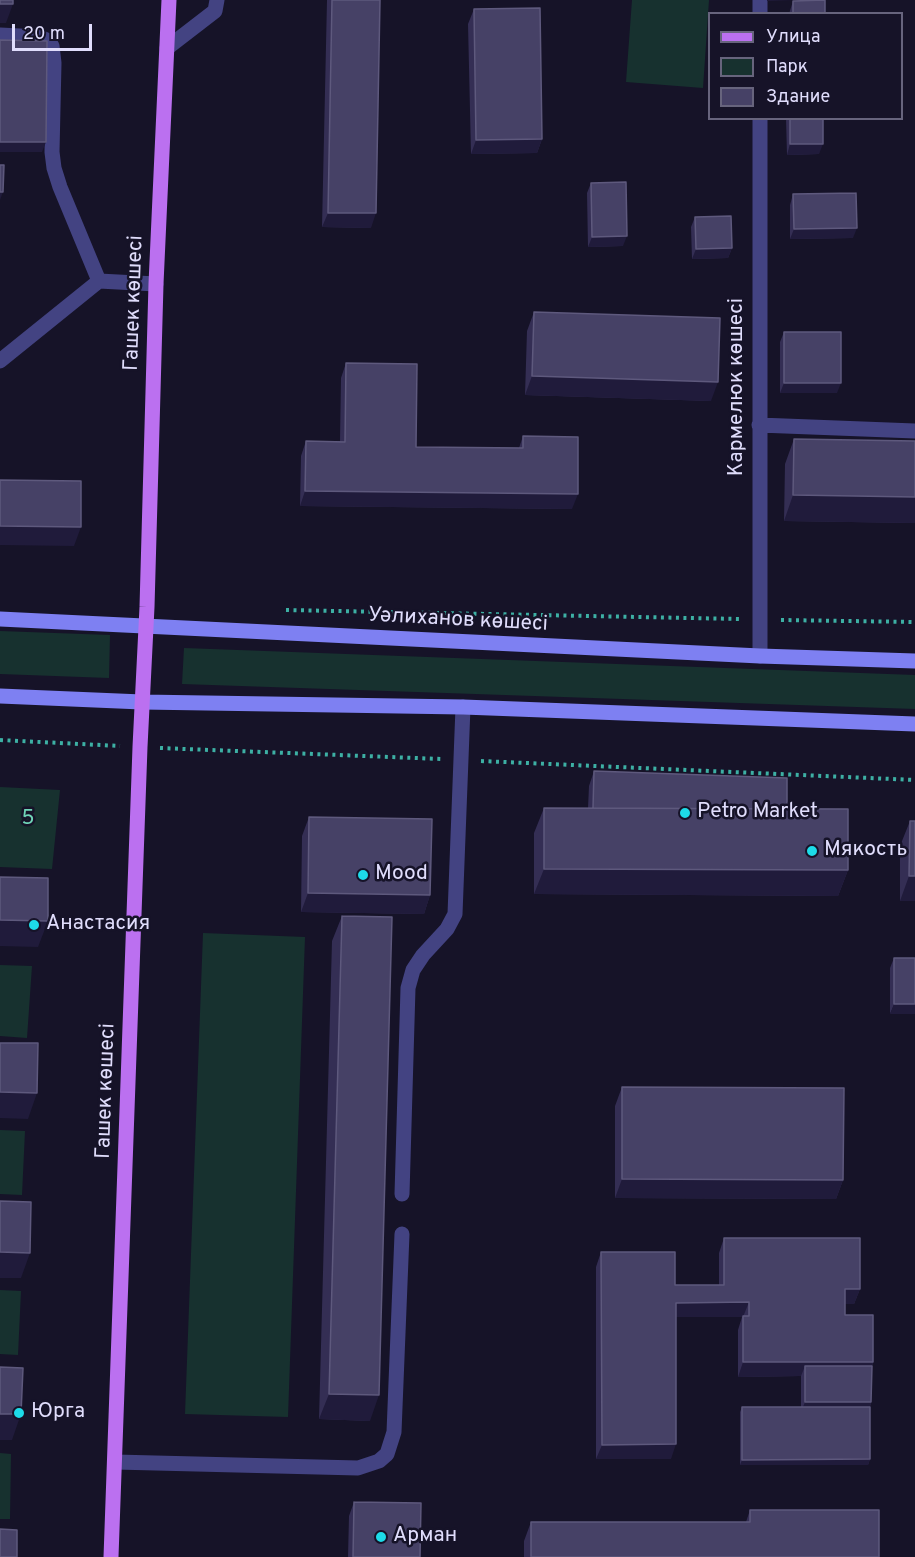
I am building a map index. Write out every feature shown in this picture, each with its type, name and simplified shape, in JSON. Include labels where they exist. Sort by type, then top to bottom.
[{"type":"main road","name":"Гашек көшесі","points":[[111,1557],[147,607],[156,284],[169,0]]},
{"type":"main road","name":"Уәлиханов көшесі","points":[[0,619],[760,656],[915,661]]},
{"type":"main road","points":[[0,696],[142,702],[463,707],[915,724]]},
{"type":"lane","points":[[167,48],[215,11],[217,0]]},
{"type":"lane","points":[[0,35],[40,37],[49,41],[52,46],[54,168],[99,281]]},
{"type":"lane","name":"Кармелюк көшесі","points":[[760,120],[760,656]]},
{"type":"lane","points":[[0,362],[99,281],[156,284]]},
{"type":"lane","points":[[759,425],[915,431]]},
{"type":"lane","points":[[402,1194],[408,988],[413,970],[423,955],[447,929],[455,914],[463,707]]},
{"type":"lane","points":[[115,1462],[358,1468],[380,1461],[387,1454],[394,1432],[402,1234]]},
{"type":"path","points":[[279,610],[915,622]]},
{"type":"green space","points":[[632,0],[709,0],[703,88],[626,82]]},
{"type":"green space","points":[[0,631],[110,635],[109,678],[0,674]]},
{"type":"green space","points":[[184,648],[915,675],[915,709],[182,684]]},
{"type":"green space","name":"5","points":[[0,787],[60,790],[52,869],[0,867]]},
{"type":"green space","points":[[203,933],[305,937],[288,1417],[185,1414]]},
{"type":"green space","points":[[0,965],[32,966],[27,1038],[0,1036]]},
{"type":"green space","points":[[0,1130],[25,1131],[22,1195],[0,1194]]},
{"type":"green space","points":[[0,1290],[21,1291],[18,1355],[0,1354]]},
{"type":"green space","points":[[0,1453],[11,1454],[10,1519],[0,1519]]},
{"type":"building","points":[[0,0],[13,0],[13,4],[0,4]]},
{"type":"building","points":[[332,0],[380,0],[376,213],[328,213]]},
{"type":"building","points":[[825,0],[825,12],[793,12],[793,1]]},
{"type":"building","points":[[540,8],[542,139],[476,140],[474,9]]},
{"type":"building","points":[[0,40],[47,41],[46,142],[0,142]]},
{"type":"building","points":[[790,120],[823,120],[823,144],[790,144]]},
{"type":"building","points":[[0,165],[4,165],[3,192],[0,192]]},
{"type":"building","points":[[626,182],[627,236],[592,237],[591,183]]},
{"type":"building","points":[[856,193],[857,228],[794,229],[793,194]]},
{"type":"building","points":[[731,216],[732,248],[696,249],[695,217]]},
{"type":"building","points":[[534,312],[720,318],[718,382],[532,376]]},
{"type":"building","points":[[784,332],[841,332],[841,383],[784,383]]},
{"type":"building","points":[[346,363],[417,364],[416,447],[523,448],[523,436],[578,437],[578,494],[305,491],[306,441],[345,442]]},
{"type":"building","points":[[794,439],[915,441],[915,497],[793,495]]},
{"type":"building","points":[[0,480],[81,481],[81,527],[0,526]]},
{"type":"building","points":[[594,771],[787,778],[787,809],[593,808]]},
{"type":"building","points":[[544,808],[848,809],[848,870],[544,869]]},
{"type":"building","name":"Mood","points":[[309,817],[432,819],[430,895],[308,893]]},
{"type":"building","points":[[910,821],[915,821],[915,876],[909,876]]},
{"type":"building","points":[[0,877],[48,878],[48,921],[0,920]]},
{"type":"building","points":[[342,916],[392,917],[379,1395],[329,1394]]},
{"type":"building","points":[[894,958],[915,958],[915,1004],[894,1004]]},
{"type":"building","points":[[0,1043],[38,1043],[37,1093],[0,1092]]},
{"type":"building","points":[[622,1087],[844,1088],[843,1180],[622,1179]]},
{"type":"building","points":[[0,1201],[31,1202],[30,1253],[0,1252]]},
{"type":"building","points":[[724,1238],[860,1238],[860,1289],[845,1289],[845,1315],[873,1315],[873,1362],[743,1362],[743,1316],[749,1316],[749,1302],[676,1303],[676,1444],[602,1445],[601,1252],[675,1252],[675,1285],[724,1285]]},
{"type":"building","points":[[805,1366],[872,1366],[871,1402],[805,1402]]},
{"type":"building","points":[[0,1367],[23,1368],[21,1414],[0,1414]]},
{"type":"building","points":[[742,1407],[870,1407],[870,1459],[742,1460]]},
{"type":"building","name":"Арман","points":[[354,1502],[421,1503],[420,1557],[353,1557]]},
{"type":"building","points":[[750,1510],[879,1510],[879,1557],[531,1557],[531,1522],[750,1522]]},
{"type":"building","points":[[0,1529],[17,1530],[17,1557],[0,1557]]},
{"type":"place","name":"Petro Market","points":[[685,813]]},
{"type":"place","name":"Мякость","points":[[812,851]]},
{"type":"place","name":"Mood","points":[[363,875]]},
{"type":"place","name":"Анастасия","points":[[34,925]]},
{"type":"place","name":"Юрга","points":[[19,1413]]},
{"type":"place","name":"Арман","points":[[381,1537]]}]
